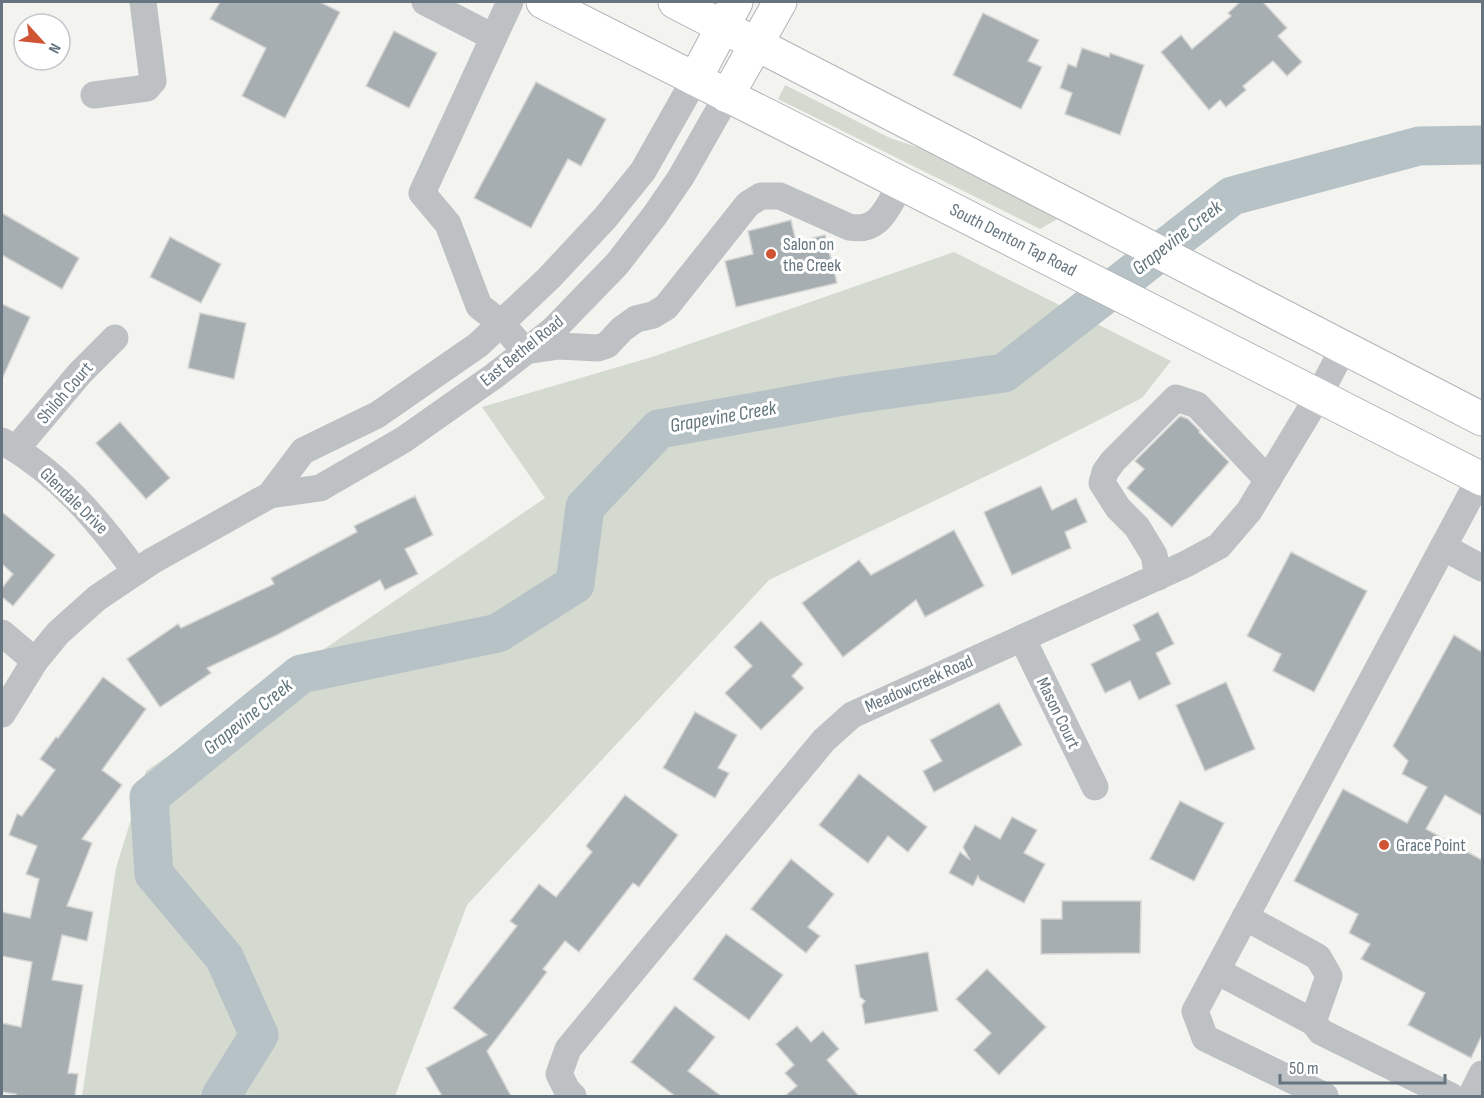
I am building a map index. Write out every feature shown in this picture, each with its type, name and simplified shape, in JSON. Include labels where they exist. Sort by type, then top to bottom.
[{"type":"main road","name":"South Denton Tap Road","points":[[543,2],[1481,479]]},
{"type":"main road","points":[[675,2],[729,14],[756,43],[1482,418]]},
{"type":"main road","points":[[728,96],[780,2]]},
{"type":"main road","points":[[695,79],[729,14]]},
{"type":"street","points":[[94,95],[147,88],[153,81],[143,2]]},
{"type":"street","points":[[425,2],[493,37]]},
{"type":"street","points":[[510,2],[422,193],[448,224],[479,306],[501,323],[525,351],[559,346],[598,348],[607,345],[622,329],[636,319],[653,315],[666,307],[748,204],[761,196],[780,196],[849,227],[860,229],[874,225],[884,214],[901,184]]},
{"type":"street","name":"East Bethel Road","points":[[270,495],[303,451],[377,416],[478,345],[584,242],[643,171],[695,79]]},
{"type":"street","name":"East Bethel Road","points":[[2,714],[35,662],[58,633],[97,598],[152,561],[270,495],[320,488],[403,440],[553,330],[617,264],[681,177],[728,96]]},
{"type":"street","name":"Shiloh Court","points":[[9,445],[115,338]]},
{"type":"street","name":"Meadowcreek Road","points":[[573,1096],[567,1090],[559,1074],[568,1048],[824,740],[852,715],[1158,577],[1219,546],[1249,511],[1319,395],[1344,347]]},
{"type":"street","points":[[1158,577],[1154,555],[1137,527],[1118,508],[1102,483],[1105,472],[1176,398],[1197,405],[1268,480]]},
{"type":"street","name":"Glendale Drive","points":[[9,445],[54,477],[81,502],[136,572]]},
{"type":"street","points":[[1325,1096],[1205,1038],[1195,1011],[1481,479]]},
{"type":"street","points":[[1443,547],[1482,568]]},
{"type":"street","points":[[2,633],[35,662]]},
{"type":"street","name":"Mason Court","points":[[1022,638],[1095,787]]},
{"type":"street","points":[[1245,917],[1318,957],[1329,976],[1312,1022]]},
{"type":"street","points":[[1217,971],[1312,1022],[1321,1032],[1451,1096]]},
{"type":"street","points":[[1471,1096],[1482,1074]]},
{"type":"shaded area","points":[[785,85],[890,138],[926,150],[1061,217],[1040,229],[778,99]]},
{"type":"shaded area","points":[[954,252],[1171,361],[1142,398],[1026,457],[769,580],[467,905],[395,1096],[82,1096],[116,868],[146,771],[545,498],[482,407],[652,357]]},
{"type":"building","points":[[220,2],[320,2],[340,12],[285,118],[242,96],[266,48],[210,19]]},
{"type":"building","points":[[1240,2],[1263,2],[1287,28],[1278,36],[1302,62],[1287,76],[1273,61],[1243,86],[1246,90],[1226,107],[1220,100],[1209,110],[1161,52],[1181,35],[1192,49],[1231,16],[1228,13]]},
{"type":"building","points":[[983,13],[1039,40],[1028,61],[1042,67],[1021,109],[953,75]]},
{"type":"building","points":[[394,31],[437,53],[409,108],[366,86]]},
{"type":"building","points":[[1082,48],[1109,57],[1110,53],[1144,65],[1120,135],[1065,114],[1072,93],[1060,88],[1068,64],[1076,67]]},
{"type":"building","points":[[536,82],[606,119],[581,166],[568,159],[531,228],[474,198]]},
{"type":"building","points":[[2,213],[79,258],[62,289],[2,255]]},
{"type":"building","points":[[791,220],[796,242],[825,235],[837,283],[736,307],[725,261],[753,254],[748,231]]},
{"type":"building","points":[[170,237],[221,264],[201,303],[150,277]]},
{"type":"building","points":[[2,304],[30,317],[2,379]]},
{"type":"building","points":[[200,313],[246,323],[234,379],[188,368]]},
{"type":"building","points":[[1180,416],[1188,419],[1229,462],[1172,527],[1127,488],[1144,469],[1135,461]]},
{"type":"building","points":[[120,422],[170,478],[146,499],[96,443]]},
{"type":"building","points":[[1041,486],[1052,510],[1076,498],[1087,522],[1065,532],[1071,548],[1012,575],[984,512]]},
{"type":"building","points":[[415,496],[433,535],[405,549],[418,574],[385,590],[380,580],[279,634],[207,668],[211,673],[160,707],[127,659],[178,624],[181,628],[274,584],[271,578],[357,532],[354,526]]},
{"type":"building","points":[[2,512],[55,555],[13,606],[2,597],[2,588],[13,574],[2,564]]},
{"type":"building","points":[[954,530],[984,586],[925,617],[916,600],[843,657],[802,603],[859,560],[871,575]]},
{"type":"building","points":[[1291,552],[1367,591],[1314,692],[1273,671],[1281,654],[1247,636]]},
{"type":"building","points":[[1158,612],[1174,644],[1156,653],[1171,684],[1139,700],[1130,681],[1105,693],[1091,664],[1140,640],[1133,625]]},
{"type":"building","points":[[761,621],[803,664],[792,676],[804,688],[761,730],[725,693],[752,666],[734,647]]},
{"type":"building","name":"Grace Point","points":[[1454,635],[1482,652],[1482,816],[1445,795],[1426,829],[1482,860],[1482,1035],[1471,1058],[1408,1025],[1425,993],[1361,959],[1370,944],[1349,933],[1358,914],[1294,881],[1343,789],[1407,823],[1427,787],[1402,774],[1408,761],[1393,746]]},
{"type":"building","points":[[103,677],[146,709],[102,770],[122,785],[82,839],[92,843],[67,906],[93,912],[87,941],[62,935],[52,980],[83,985],[68,1073],[78,1074],[75,1096],[15,1096],[16,1094],[2,1092],[2,1023],[21,1027],[32,962],[2,956],[2,912],[30,918],[39,879],[26,874],[37,846],[9,835],[17,814],[22,816],[55,770],[40,759]]},
{"type":"building","points":[[1226,682],[1255,749],[1205,771],[1176,705]]},
{"type":"building","points":[[999,703],[1022,745],[934,792],[923,771],[942,761],[930,740]]},
{"type":"building","points":[[695,712],[737,735],[718,768],[729,773],[715,798],[663,768]]},
{"type":"building","points":[[859,774],[927,827],[908,852],[888,836],[868,863],[819,825]]},
{"type":"building","points":[[625,795],[678,835],[639,887],[633,883],[579,952],[565,941],[543,969],[547,972],[487,1051],[511,1096],[442,1096],[426,1068],[487,1035],[453,1008],[517,926],[510,921],[539,884],[556,897],[592,852],[586,846]]},
{"type":"building","points":[[1180,801],[1224,823],[1194,881],[1150,859]]},
{"type":"building","points":[[1012,817],[1037,830],[1024,853],[1045,864],[1024,903],[980,880],[978,876],[973,886],[949,873],[960,852],[970,860],[963,847],[975,825],[1000,839]]},
{"type":"building","points":[[791,859],[834,894],[808,927],[820,936],[806,953],[751,909]]},
{"type":"building","points":[[1062,901],[1141,901],[1140,953],[1041,954],[1041,919],[1062,919]]},
{"type":"building","points":[[726,934],[783,975],[749,1020],[693,979]]},
{"type":"building","points":[[928,952],[938,1011],[865,1024],[862,1005],[865,1001],[860,997],[855,965]]},
{"type":"building","points":[[987,969],[1046,1027],[999,1075],[974,1050],[991,1033],[956,999]]},
{"type":"building","points":[[675,1006],[715,1037],[688,1071],[721,1096],[675,1096],[631,1062]]},
{"type":"building","points":[[797,1026],[811,1042],[823,1031],[839,1049],[827,1060],[859,1096],[785,1096],[797,1086],[785,1073],[794,1065],[776,1044]]},
{"type":"waterway","name":"Grapevine Creek","points":[[221,1096],[259,1035],[224,957],[154,874],[149,797],[301,674],[498,633],[575,584],[585,507],[659,429],[849,395],[1004,373],[1232,196],[1419,146],[1482,145]]},
{"type":"place","name":"Salon on the Creek","points":[[771,254]]},
{"type":"place","name":"Grace Point","points":[[1384,845]]}]
